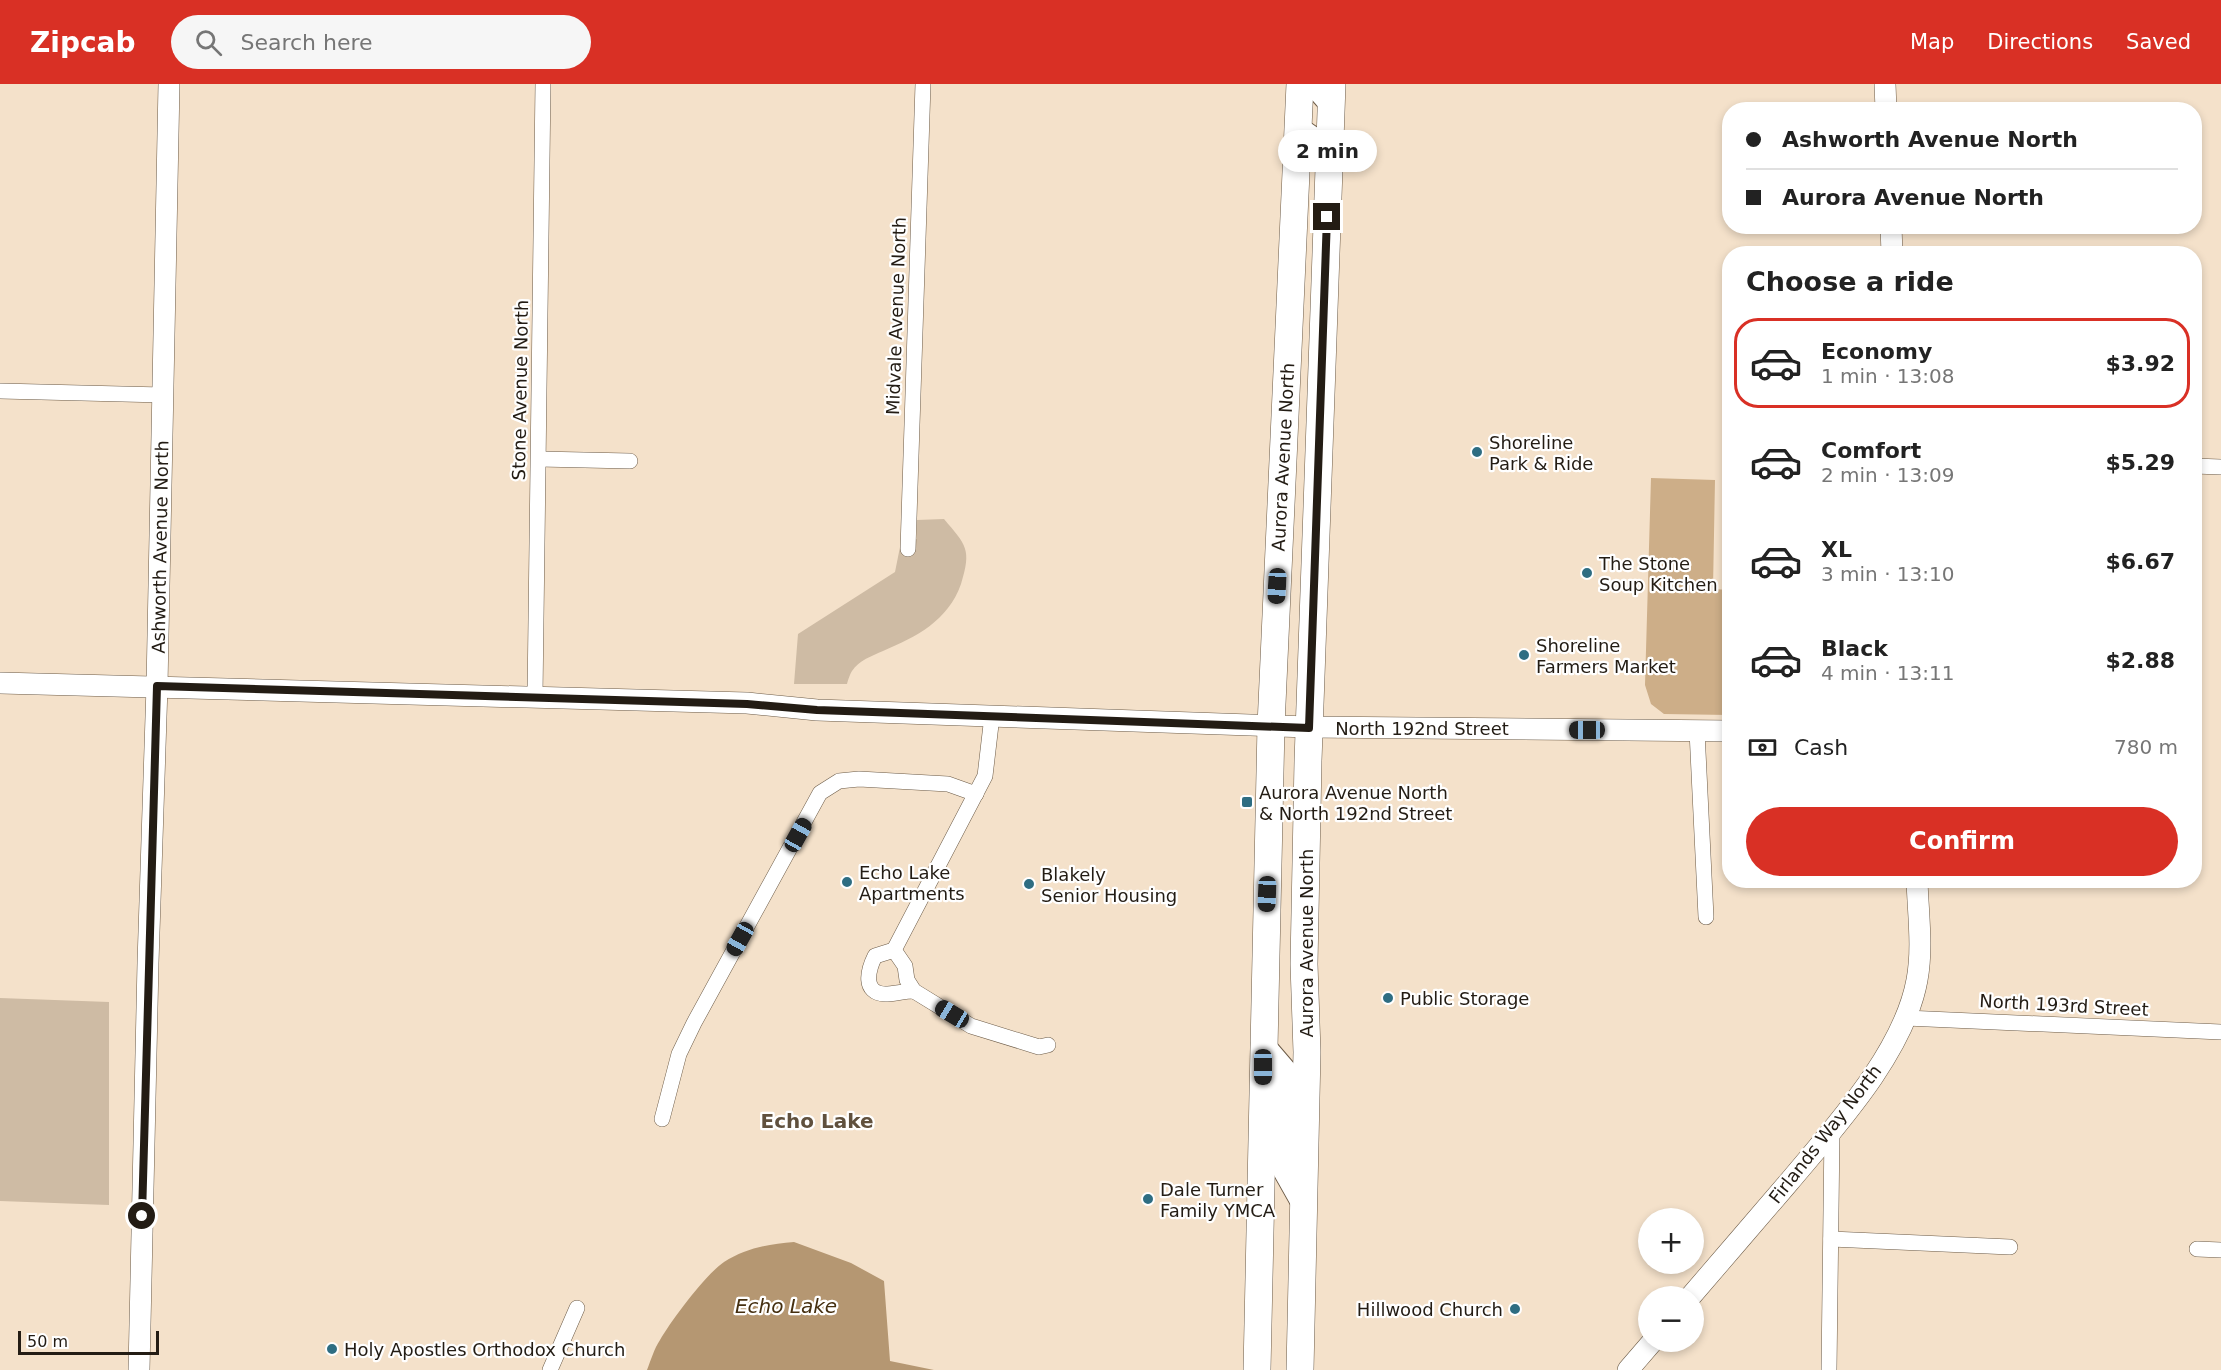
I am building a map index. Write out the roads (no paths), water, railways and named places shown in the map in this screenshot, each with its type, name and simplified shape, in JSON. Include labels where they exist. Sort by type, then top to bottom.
[{"type":"highway","name":"Aurora Avenue North","points":[[1257,1370],[1271,726],[1300,84]]},
{"type":"highway","name":"Aurora Avenue North","points":[[1300,1370],[1307,1052],[1304,964],[1309,728],[1329,158],[1326,90]]},
{"type":"main road","points":[[1298,129],[1314,140],[1329,158]]},
{"type":"main road","points":[[1263,1046],[1287,1074],[1284,1170],[1303,1202]]},
{"type":"street","name":"Ashworth Avenue North","points":[[139,1370],[148,951],[157,686],[169,84]]},
{"type":"street","name":"Stone Avenue North","points":[[535,696],[543,84]]},
{"type":"street","name":"Midvale Avenue North","points":[[908,549],[923,84]]},
{"type":"street","points":[[1885,84],[1886,102]]},
{"type":"street","points":[[0,391],[163,395]]},
{"type":"street","points":[[539,459],[630,461]]},
{"type":"street","points":[[2202,466],[2221,467]]},
{"type":"street","name":"North 192nd Street","points":[[0,683],[535,696],[747,704],[817,710],[1309,728],[1722,731]]},
{"type":"street","points":[[914,992],[884,994],[873,990],[868,984],[869,968],[875,956],[894,950],[985,776],[992,716]]},
{"type":"street","points":[[1697,731],[1706,917]]},
{"type":"street","points":[[662,1119],[679,1054],[694,1023],[820,793],[839,781],[859,779],[948,784],[976,794]]},
{"type":"street","name":"Firlands Way North","points":[[1700,1286],[1832,1131],[1882,1061],[1906,1018],[1917,980],[1919,962],[1917,888]]},
{"type":"street","points":[[894,950],[905,966],[907,980],[914,992],[971,1026],[1039,1047],[1048,1046]]},
{"type":"street","name":"North 193rd Street","points":[[1906,1018],[2221,1032]]},
{"type":"street","points":[[1829,1370],[1832,1131]]},
{"type":"street","points":[[1831,1239],[2010,1247]]},
{"type":"street","points":[[2197,1249],[2221,1250]]},
{"type":"street","points":[[550,1370],[577,1308]]},
{"type":"street","points":[[1628,1370],[1644,1352]]},
{"type":"water","name":"Echo Lake","points":[[794,1242],[851,1263],[884,1281],[890,1361],[934,1370],[647,1370],[656,1347],[672,1321],[717,1268],[732,1257],[749,1250]]},
{"type":"place","name":"Shoreline Park & Ride","points":[[1477,452]]},
{"type":"place","name":"The Stone Soup Kitchen","points":[[1587,573]]},
{"type":"place","name":"Shoreline Farmers Market","points":[[1524,655]]},
{"type":"place","name":"Aurora Avenue North & North 192nd Street","points":[[1247,802]]},
{"type":"place","name":"Echo Lake Apartments","points":[[847,882]]},
{"type":"place","name":"Blakely Senior Housing","points":[[1029,884]]},
{"type":"place","name":"Public Storage","points":[[1388,998]]},
{"type":"place","name":"Dale Turner Family YMCA","points":[[1148,1199]]},
{"type":"place","name":"Hillwood Church","points":[[1515,1309]]},
{"type":"place","name":"Holy Apostles Orthodox Church","points":[[332,1349]]},
{"type":"district","name":"Echo Lake","points":[[817,1121]]}]
